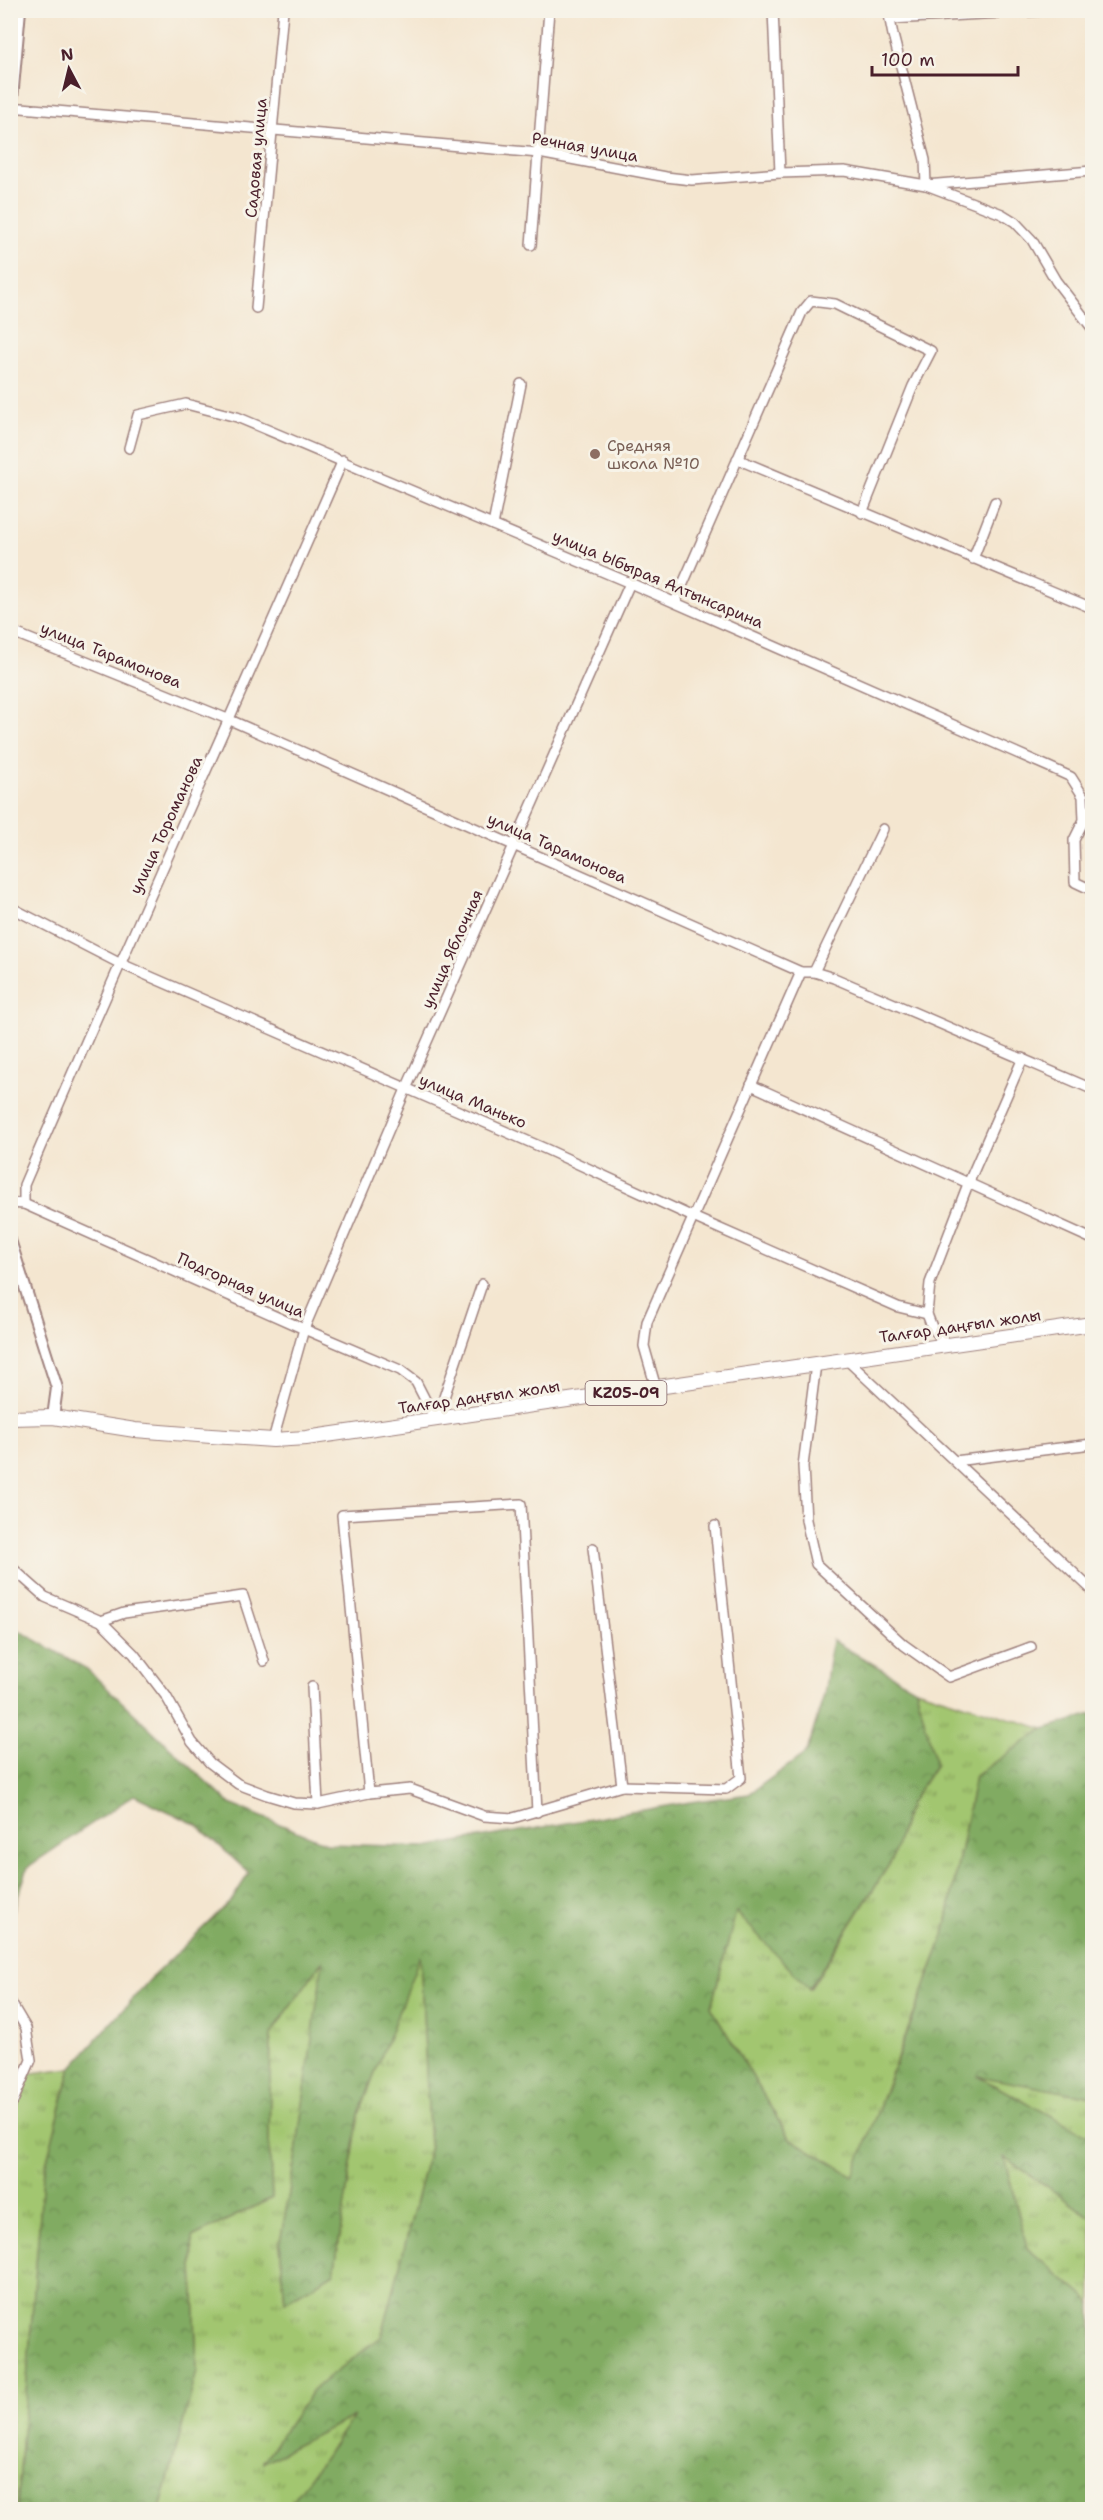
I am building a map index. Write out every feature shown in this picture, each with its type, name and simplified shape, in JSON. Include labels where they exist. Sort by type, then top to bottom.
[{"type":"main road","name":"Талғар даңғыл жолы","points":[[10,1418],[52,1417],[135,1430],[273,1440],[306,1438],[436,1421],[1092,1324]]},
{"type":"street","points":[[10,121],[20,10]]},
{"type":"street","name":"Садовая улица","points":[[256,308],[283,10]]},
{"type":"street","points":[[531,245],[549,10]]},
{"type":"street","points":[[773,10],[780,173]]},
{"type":"street","points":[[1060,10],[890,15],[892,35],[925,160],[926,185],[1092,171]]},
{"type":"street","name":"Речная улица","points":[[11,107],[539,153],[692,180],[844,171],[926,185],[1002,214],[1015,222],[1032,240],[1056,281],[1092,328]]},
{"type":"street","points":[[675,602],[802,312],[811,301],[835,304],[931,351],[913,386],[862,513]]},
{"type":"street","points":[[494,525],[521,384]]},
{"type":"street","name":"улица Ыбырая Алтынсарина","points":[[129,448],[138,415],[186,404],[237,417],[675,602],[1071,777],[1083,796],[1084,820],[1074,840],[1075,882],[1092,890]]},
{"type":"street","points":[[737,459],[1092,608]]},
{"type":"street","name":"улица Тороманова","points":[[24,1204],[24,1185],[119,963],[230,720],[343,460]]},
{"type":"street","points":[[973,559],[995,502]]},
{"type":"street","name":"улица Яблочная","points":[[273,1440],[304,1329],[406,1089],[630,583]]},
{"type":"street","name":"улица Тарамонова","points":[[10,631],[230,720],[801,972],[814,972],[1023,1058],[1092,1089]]},
{"type":"street","points":[[814,972],[883,829]]},
{"type":"street","name":"улица Манько","points":[[10,907],[119,963],[548,1150],[898,1307],[927,1314]]},
{"type":"street","points":[[656,1388],[646,1358],[643,1335],[647,1322],[801,972]]},
{"type":"street","points":[[946,1344],[932,1327],[927,1314],[930,1283],[968,1184],[1023,1058]]},
{"type":"street","points":[[751,1085],[1092,1239]]},
{"type":"street","name":"Подгорная улица","points":[[10,1203],[24,1204],[400,1370],[416,1382],[436,1421]]},
{"type":"street","points":[[10,1240],[57,1388],[52,1417]]},
{"type":"street","points":[[436,1421],[482,1284]]},
{"type":"street","points":[[847,1360],[1092,1590]]},
{"type":"street","points":[[816,1364],[803,1466],[806,1520],[816,1563],[904,1645],[949,1677],[1031,1647]]},
{"type":"street","points":[[955,1461],[1090,1447]]},
{"type":"street","points":[[369,1793],[342,1515],[521,1504],[537,1812]]},
{"type":"street","points":[[10,1566],[45,1597],[102,1621],[134,1654],[166,1696],[192,1742],[210,1763],[238,1784],[267,1796],[294,1803],[318,1804],[369,1793],[410,1789],[484,1816],[513,1818],[622,1786],[726,1789],[741,1778],[715,1527]]},
{"type":"street","points":[[593,1548],[622,1786]]},
{"type":"street","points":[[102,1621],[124,1613],[243,1596],[264,1661]]},
{"type":"street","points":[[312,1687],[318,1804]]},
{"type":"street","points":[[10,2001],[26,2028],[31,2060],[10,2108]]},
{"type":"green space","points":[[11,1626],[87,1669],[230,1804],[329,1844],[426,1847],[749,1794],[807,1752],[824,1695],[832,1640],[916,1689],[936,1764],[909,1805],[892,1860],[809,1989],[736,1912],[711,2007],[789,2138],[853,2176],[944,1936],[975,1776],[1044,1729],[1092,1714],[1092,2097],[977,2076],[1089,2136],[1092,2142],[1092,2218],[1004,2157],[1027,2248],[1092,2303],[1092,2509],[287,2509],[354,2416],[262,2463],[313,2390],[382,2336],[430,2146],[420,1956],[359,2114],[334,2273],[285,2302],[280,2243],[296,2154],[323,1960],[271,2034],[269,2139],[272,2198],[192,2237],[197,2371],[160,2509],[17,2509],[43,2176],[71,2068],[154,1975],[232,1900],[249,1873],[197,1825],[134,1795],[28,1867],[11,1918]]},
{"type":"green space","points":[[916,1689],[1044,1729],[975,1776],[944,1936],[854,2177],[789,2138],[711,2007],[736,1911],[810,1989],[892,1860],[909,1805],[936,1764]]},
{"type":"green space","points":[[420,1954],[430,2146],[382,2337],[313,2390],[263,2462],[355,2415],[287,2509],[160,2510],[197,2371],[192,2237],[272,2198],[269,2139],[271,2034],[324,1958],[296,2154],[280,2243],[285,2302],[334,2273],[359,2114]]},
{"type":"green space","points":[[71,2068],[43,2176],[17,2510],[10,2509],[10,2076]]},
{"type":"green space","points":[[975,2075],[1092,2097],[1092,2142],[1088,2136]]},
{"type":"green space","points":[[1004,2156],[1092,2218],[1092,2303],[1027,2248]]},
{"type":"place","name":"Средняя школа №10","points":[[595,454]]}]
